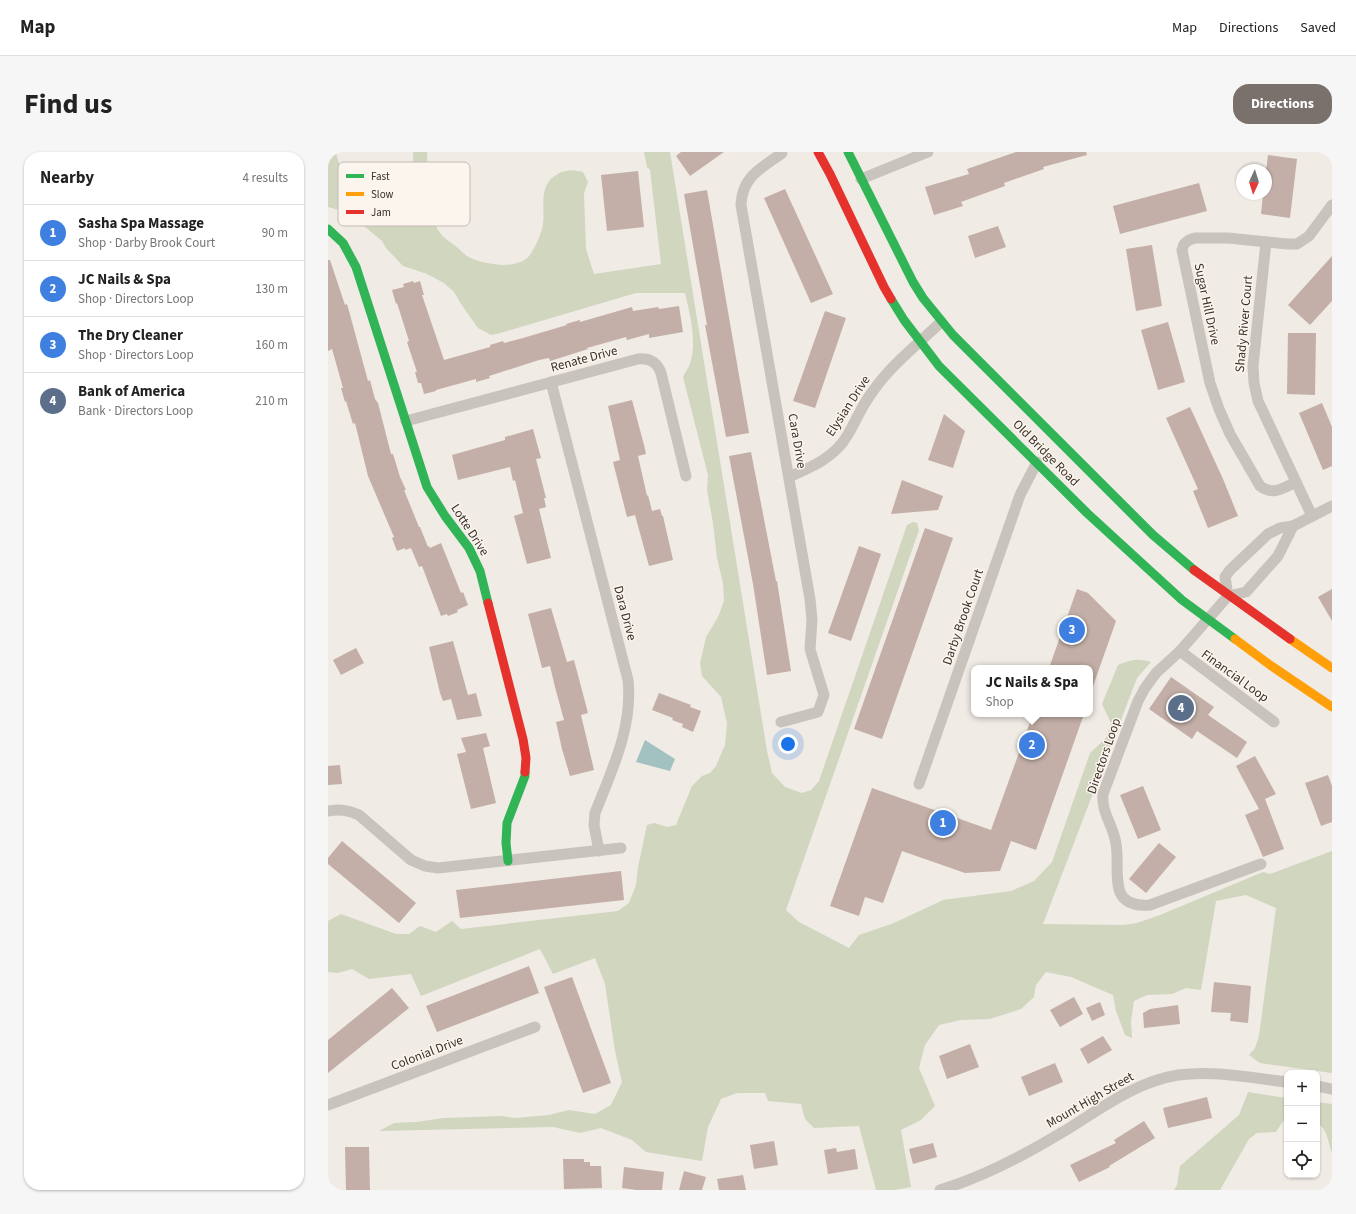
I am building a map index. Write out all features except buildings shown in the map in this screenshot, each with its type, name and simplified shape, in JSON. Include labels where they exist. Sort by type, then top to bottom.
[{"type":"main road","name":"Old Bridge Road","points":[[818,152],[884,287],[919,342],[939,366],[1138,561],[1182,600],[1270,665],[1332,707]]},
{"type":"main road","name":"Old Bridge Road","points":[[848,152],[914,282],[941,322],[953,335],[1153,535],[1189,567],[1332,668]]},
{"type":"main road","name":"Lotte Drive","points":[[328,229],[340,239],[354,259],[427,487],[445,516],[469,548],[480,571],[523,739],[526,758],[525,776],[507,823],[506,843],[508,861]]},
{"type":"street","points":[[861,179],[928,152]]},
{"type":"street","name":"Cara Drive","points":[[781,722],[818,712],[824,695],[811,655],[810,644],[812,609],[741,205],[743,191],[749,178],[782,153]]},
{"type":"street","name":"Sugar Hill Drive","points":[[1296,482],[1276,491],[1265,490],[1260,486],[1230,434],[1210,383],[1182,250],[1184,244],[1188,240],[1194,238],[1228,238],[1297,244],[1305,240],[1332,205]]},
{"type":"street","name":"Shady River Court","points":[[1266,242],[1253,366],[1254,383],[1258,400],[1312,516]]},
{"type":"street","name":"Elysian Drive","points":[[789,477],[817,465],[839,446],[847,436],[859,412],[873,391],[889,371],[941,322]]},
{"type":"street","name":"Renate Drive","points":[[406,421],[638,359],[648,359],[655,362],[661,373],[686,476]]},
{"type":"street","name":"Dara Drive","points":[[551,382],[629,687],[629,706],[622,741],[595,813],[594,825],[599,851]]},
{"type":"street","name":"Darby Brook Court","points":[[919,784],[1020,495],[1037,462]]},
{"type":"street","points":[[1293,526],[1278,556],[1246,592],[1228,596],[1225,577],[1230,570],[1268,534],[1280,528],[1293,526],[1332,506]]},
{"type":"street","name":"Directors Loop","points":[[1228,596],[1180,651],[1156,673],[1145,688],[1138,701],[1103,794],[1102,802],[1104,811],[1113,830],[1116,843],[1119,889],[1122,896],[1130,903],[1140,906],[1150,905],[1261,864]]},
{"type":"street","name":"Financial Loop","points":[[1180,651],[1274,722]]},
{"type":"street","points":[[328,811],[340,809],[359,815],[405,856],[425,866],[438,868],[621,848]]},
{"type":"street","name":"Colonial Drive","points":[[328,1105],[535,1026]]},
{"type":"street","name":"Mount High Street","points":[[940,1190],[985,1174],[1062,1133],[1123,1095],[1165,1078],[1188,1074],[1212,1074],[1284,1082]]},
{"type":"street","points":[[1320,1087],[1332,1089]]},
{"type":"green space","points":[[328,152],[336,152],[338,162],[338,210],[328,207]]},
{"type":"green space","points":[[413,152],[427,152],[428,162],[413,162]]},
{"type":"green space","points":[[644,152],[670,152],[767,751],[772,773],[785,787],[802,793],[811,790],[819,781],[907,525],[913,522],[917,523],[919,530],[786,910],[799,922],[849,948],[859,935],[894,923],[943,900],[1011,891],[1034,881],[1052,862],[1090,753],[1106,738],[1111,723],[1102,704],[1118,665],[1134,660],[1151,662],[1137,678],[1043,924],[1123,925],[1137,923],[1160,915],[1263,872],[1270,874],[1332,851],[1332,1073],[1320,1071],[1320,1070],[1260,1063],[1249,1055],[1255,1048],[1259,1036],[1276,908],[1246,895],[1216,901],[1201,990],[1186,988],[1172,994],[1147,995],[1134,1001],[1131,1021],[1132,1038],[1125,1035],[1116,1011],[1113,995],[1071,977],[1046,972],[1036,985],[1034,997],[1021,1009],[990,1019],[961,1020],[939,1025],[925,1045],[919,1068],[935,1106],[921,1120],[901,1130],[911,1187],[894,1190],[876,1190],[859,1126],[814,1128],[805,1119],[801,1104],[768,1101],[765,1093],[737,1093],[721,1099],[708,1127],[702,1161],[646,1152],[632,1140],[601,1128],[580,1133],[553,1127],[379,1131],[394,1123],[444,1118],[502,1116],[515,1118],[549,1115],[569,1110],[595,1114],[611,1105],[622,1082],[615,1051],[605,984],[595,958],[553,974],[540,949],[421,996],[411,974],[369,979],[352,969],[338,973],[328,972],[328,921],[341,914],[396,934],[409,934],[420,926],[436,932],[452,921],[461,929],[618,911],[629,903],[636,885],[638,867],[647,825],[654,823],[667,827],[676,825],[692,786],[702,776],[710,773],[716,766],[725,745],[727,723],[721,697],[702,676],[700,663],[706,637],[718,617],[724,601],[723,583],[717,558],[707,490],[708,475],[683,377],[692,358],[693,349],[692,330],[685,293],[636,293],[491,335],[478,328],[454,292],[444,283],[427,274],[403,266],[386,248],[382,241],[364,226],[436,226],[440,233],[446,239],[466,255],[475,260],[502,265],[514,264],[523,261],[529,256],[539,238],[543,224],[543,200],[545,188],[555,175],[567,171],[575,171],[583,172],[588,182],[584,193],[586,249],[594,274],[661,264],[650,170],[647,167]]},
{"type":"green space","points":[[1248,1092],[1284,1098],[1284,1121],[1276,1132],[1257,1133],[1249,1139],[1220,1190],[1174,1190],[1177,1185],[1180,1166],[1239,1115]]},
{"type":"green space","points":[[1320,1102],[1332,1104],[1332,1153],[1326,1132],[1321,1126]]},
{"type":"water","points":[[645,740],[675,759],[670,771],[636,762]]},
{"type":"traffic: fast","points":[[848,152],[913,282],[923,298],[953,335],[1153,535],[1194,570]]},
{"type":"traffic: fast","points":[[328,229],[343,243],[356,267],[427,487],[445,516],[469,548],[480,571],[488,603]]},
{"type":"traffic: fast","points":[[891,299],[904,320],[939,366],[1087,513],[1182,600],[1235,639]]},
{"type":"traffic: fast","points":[[508,861],[506,843],[507,823],[525,776],[525,772]]},
{"type":"traffic: slow","points":[[1235,639],[1332,707]]},
{"type":"traffic: slow","points":[[1290,639],[1332,668]]},
{"type":"traffic: jam","points":[[818,152],[891,299]]},
{"type":"traffic: jam","points":[[1194,570],[1290,639]]},
{"type":"traffic: jam","points":[[488,603],[523,739],[526,758],[525,772]]},
{"type":"place","name":"The Dry Cleaner","points":[[1072,630]]},
{"type":"place","name":"Bank of America","points":[[1181,708]]},
{"type":"place","name":"JC Nails & Spa","points":[[1032,745]]},
{"type":"place","name":"Sasha Spa Massage","points":[[943,823]]}]
